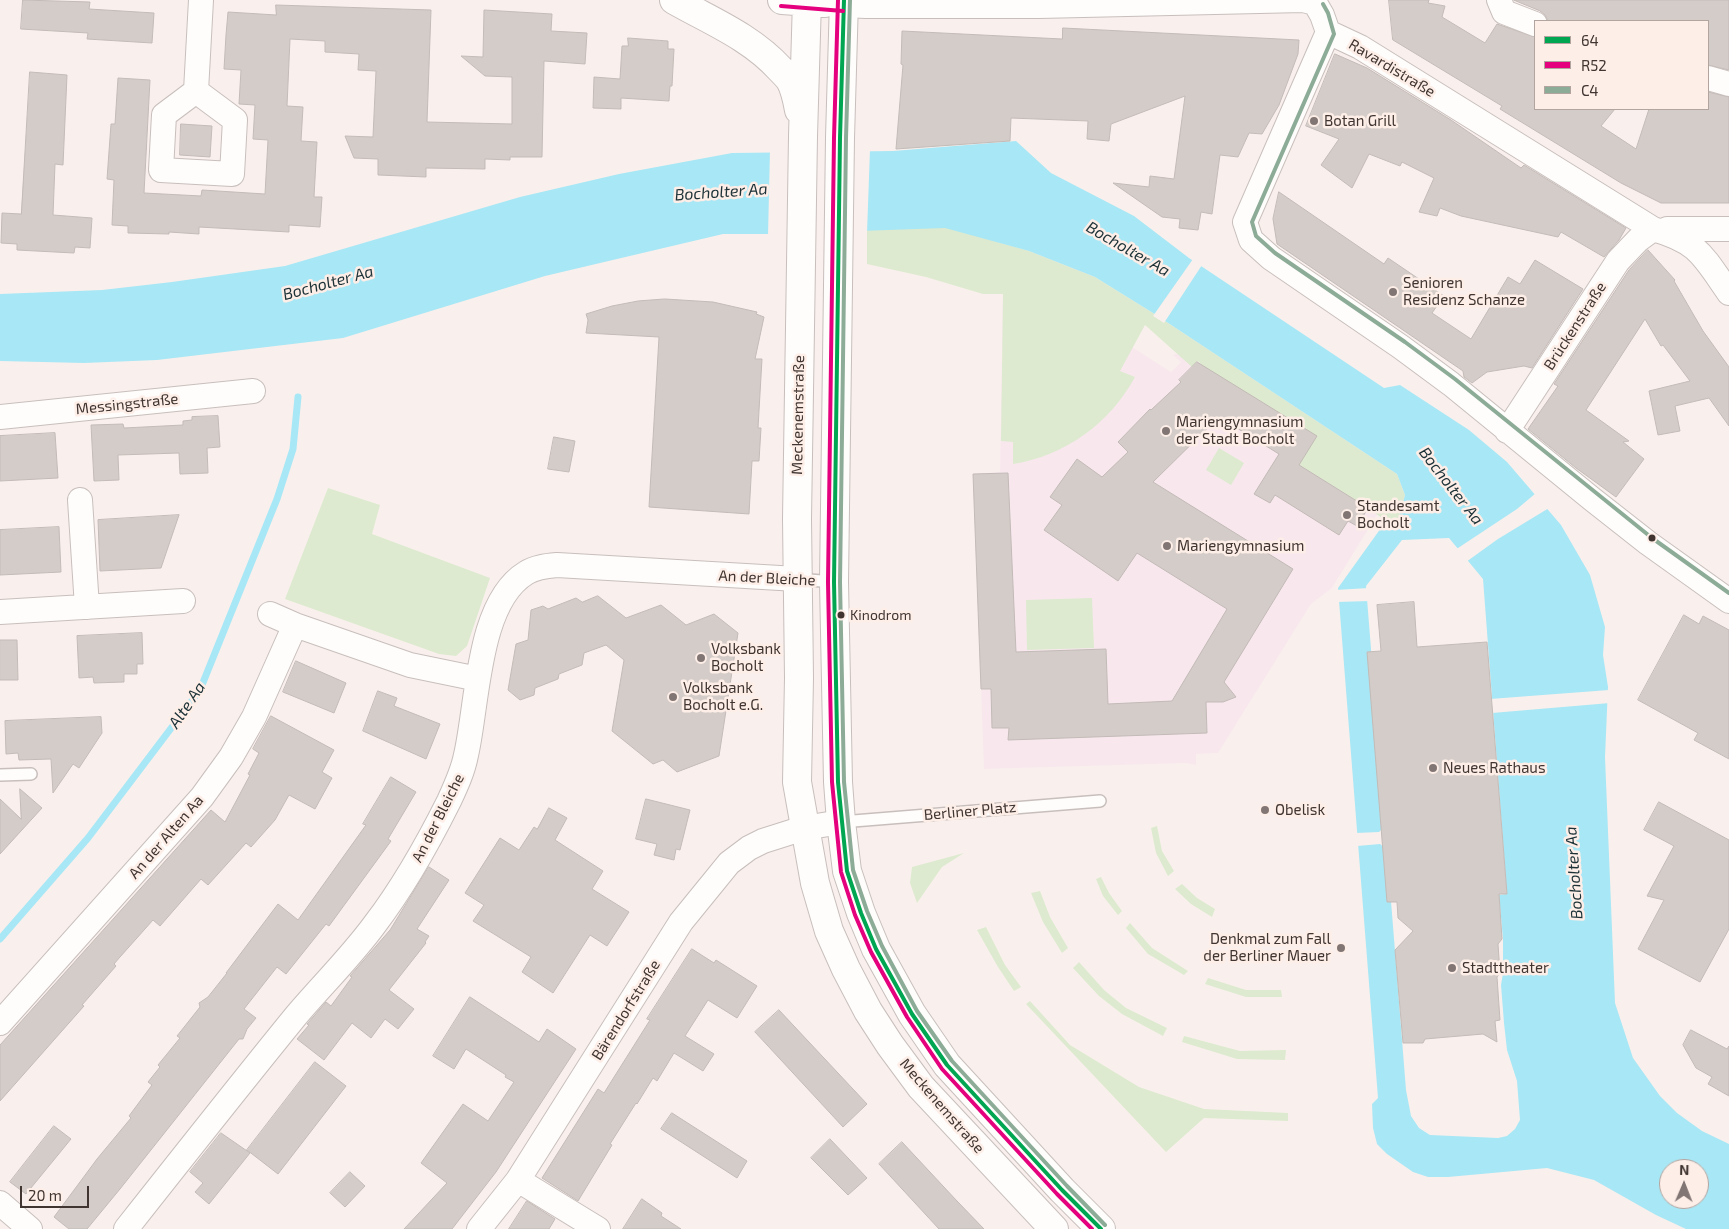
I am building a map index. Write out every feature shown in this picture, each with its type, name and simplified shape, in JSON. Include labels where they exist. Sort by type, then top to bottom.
[{"type":"main road","points":[[674,0],[733,32],[770,58],[790,79],[797,98],[803,136]]},
{"type":"main road","points":[[799,1],[844,2]]},
{"type":"main road","name":"Meckenemstraße","points":[[799,1],[803,136],[797,579],[797,782],[815,883],[829,932],[846,969],[868,1011],[890,1045],[921,1087],[1054,1229]]},
{"type":"main road","name":"Meckenemstraße","points":[[844,2],[840,138],[834,582],[838,782],[840,822],[847,871],[861,913],[876,949],[912,1014],[947,1065],[1062,1190],[1101,1229]]},
{"type":"street","points":[[196,91],[201,0]]},
{"type":"street","points":[[844,2],[866,6],[1039,6],[1303,0],[1316,2],[1328,32],[1245,222],[1251,240],[1271,258],[1401,347],[1451,384],[1628,527],[1729,601]]},
{"type":"street","points":[[1499,0],[1504,12],[1534,24]]},
{"type":"street","name":"Ravardistraße","points":[[1328,32],[1360,47],[1653,229],[1673,234],[1687,242],[1702,253],[1729,293]]},
{"type":"street","points":[[1709,78],[1729,84]]},
{"type":"street","points":[[1653,229],[1729,229]]},
{"type":"street","name":"Brückenstraße","points":[[1507,431],[1618,260],[1638,240],[1653,229]]},
{"type":"street","name":"Messingstraße","points":[[0,416],[254,391]]},
{"type":"street","points":[[80,500],[87,607]]},
{"type":"street","name":"An der Bleiche","points":[[126,1229],[296,1016],[376,924],[410,872],[433,832],[461,774],[467,753],[478,679],[489,628],[504,593],[526,572],[542,566],[572,566],[797,579]]},
{"type":"street","points":[[0,612],[183,601]]},
{"type":"street","points":[[270,614],[295,625],[410,665],[478,679]]},
{"type":"street","name":"An der Alten Aa","points":[[0,1023],[202,797],[231,757],[254,717],[295,625]]},
{"type":"street","points":[[804,828],[840,822]]},
{"type":"street","name":"Bärendorfstraße","points":[[479,1229],[518,1180],[681,922],[729,863],[762,841],[804,828]]},
{"type":"street","points":[[518,1180],[598,1229]]},
{"type":"street","points":[[0,1203],[30,1229]]},
{"type":"lane","name":"An der Bleiche","points":[[797,579],[834,582]]},
{"type":"lane","points":[[0,775],[31,774]]},
{"type":"lane","name":"Berliner Platz","points":[[840,822],[1100,801]]},
{"type":"shaded area","name":"Mariengymnasium","points":[[1003,289],[1132,347],[1171,372],[1181,362],[1173,355],[1185,351],[1383,505],[1332,588],[1311,604],[1218,753],[1196,754],[1196,765],[1186,763],[984,769],[973,474],[1000,472]]},
{"type":"green space","points":[[945,227],[1029,251],[1095,277],[1153,313],[1397,474],[1405,495],[1398,521],[1386,521],[1299,465],[1198,361],[1192,367],[1145,325],[1120,371],[1135,377],[1113,409],[1084,435],[1068,445],[1032,460],[1013,464],[1013,442],[1001,441],[1003,294],[983,294],[926,277],[867,264],[867,230]]},
{"type":"green space","points":[[1219,448],[1244,463],[1231,485],[1206,470]]},
{"type":"green space","points":[[328,488],[380,505],[372,534],[490,578],[467,646],[456,656],[439,654],[285,599]]},
{"type":"green space","points":[[1092,598],[1094,648],[1027,650],[1026,600]]},
{"type":"green space","points":[[1157,826],[1162,851],[1174,871],[1168,876],[1156,853],[1151,828]]},
{"type":"green space","points":[[964,853],[942,867],[917,903],[910,883],[912,867]]},
{"type":"green space","points":[[1101,877],[1109,893],[1122,911],[1118,915],[1103,896],[1096,879]]},
{"type":"green space","points":[[1182,884],[1197,898],[1215,909],[1212,917],[1191,904],[1175,889]]},
{"type":"green space","points":[[1040,891],[1050,917],[1068,948],[1062,953],[1043,922],[1031,893]]},
{"type":"green space","points":[[1130,923],[1152,948],[1188,971],[1184,975],[1148,954],[1126,928]]},
{"type":"green space","points":[[986,927],[1005,965],[1021,987],[1014,991],[977,930]]},
{"type":"green space","points":[[1079,962],[1104,990],[1126,1008],[1167,1028],[1163,1036],[1122,1014],[1099,996],[1073,968]]},
{"type":"green space","points":[[1208,978],[1246,990],[1281,990],[1282,997],[1246,997],[1205,984]]},
{"type":"green space","points":[[1030,1001],[1070,1045],[1139,1087],[1204,1109],[1288,1113],[1288,1121],[1204,1118],[1166,1152],[1026,1004]]},
{"type":"green space","points":[[1184,1036],[1240,1051],[1286,1050],[1285,1060],[1237,1059],[1182,1042]]},
{"type":"water","name":"Bocholter Aa","points":[[1016,141],[1051,173],[1134,216],[1189,258],[1384,388],[1400,385],[1469,430],[1507,462],[1561,525],[1590,575],[1605,627],[1603,655],[1608,687],[1605,757],[1615,1003],[1633,1058],[1660,1096],[1677,1113],[1702,1131],[1729,1144],[1729,1229],[1686,1229],[1656,1215],[1594,1180],[1547,1168],[1448,1177],[1428,1177],[1413,1172],[1387,1154],[1377,1144],[1373,1128],[1372,1104],[1378,1098],[1338,588],[1386,521],[1398,521],[1405,495],[1397,474],[1153,313],[1095,277],[1029,251],[945,228],[723,234],[545,276],[343,338],[157,360],[84,363],[0,361],[0,294],[102,290],[285,266],[520,197],[619,174],[732,153],[893,151]],"holes":[[[1449,538],[1483,579],[1507,894],[1499,895],[1503,939],[1501,985],[1507,1050],[1517,1081],[1520,1120],[1515,1129],[1507,1136],[1498,1138],[1430,1135],[1419,1128],[1411,1116],[1406,1090],[1366,586],[1402,540]]]},
{"type":"pier","points":[[870,149],[867,233],[768,236],[770,150]]},
{"type":"pier","points":[[1193,259],[1202,265],[1164,323],[1153,316]]},
{"type":"pier","points":[[1536,493],[1549,508],[1498,539],[1466,562],[1455,550],[1517,509]]},
{"type":"pier","points":[[1369,588],[1370,601],[1336,602],[1335,590]]},
{"type":"pier","points":[[1609,690],[1610,703],[1492,713],[1490,699]]},
{"type":"pier","points":[[1382,829],[1386,849],[1380,844],[1357,846],[1356,833],[1379,832]]},
{"type":"building","points":[[23,0],[90,2],[89,9],[154,13],[152,43],[87,39],[88,33],[21,29]]},
{"type":"building","points":[[1389,0],[1429,0],[1428,3],[1445,6],[1442,17],[1485,43],[1497,24],[1534,37],[1534,110],[1614,110],[1601,126],[1636,149],[1649,110],[1709,110],[1709,92],[1729,97],[1729,203],[1661,203],[1621,183],[1500,109],[1502,106],[1393,40]]},
{"type":"building","points":[[1514,0],[1729,0],[1729,70],[1709,65],[1709,20],[1548,20],[1540,11]]},
{"type":"building","points":[[276,5],[431,10],[427,122],[512,124],[512,77],[485,76],[461,56],[483,57],[484,10],[552,14],[551,31],[587,33],[585,64],[544,61],[542,157],[510,157],[510,160],[485,159],[485,169],[426,168],[426,177],[378,175],[378,159],[354,158],[345,136],[373,137],[376,71],[358,70],[359,54],[325,52],[325,41],[290,39],[287,106],[303,107],[301,141],[317,142],[314,197],[322,197],[320,227],[289,225],[289,232],[199,227],[199,234],[169,232],[169,234],[128,233],[128,226],[112,225],[114,180],[107,179],[111,124],[115,124],[118,78],[150,80],[144,193],[201,196],[202,190],[265,194],[268,140],[253,139],[255,105],[239,104],[241,70],[224,69],[228,12],[276,15]]},
{"type":"building","points":[[1063,28],[1299,40],[1298,54],[1279,105],[1262,134],[1249,133],[1238,157],[1220,155],[1212,214],[1201,212],[1198,230],[1179,228],[1180,219],[1162,217],[1113,183],[1149,187],[1150,176],[1174,179],[1185,96],[1111,124],[1109,141],[1087,139],[1088,121],[1011,118],[1010,141],[896,149],[903,65],[901,64],[902,31],[1062,39]]},
{"type":"building","points":[[628,38],[668,41],[668,49],[674,49],[672,86],[670,86],[669,101],[621,98],[621,109],[593,108],[594,77],[620,79],[622,46],[628,46]]},
{"type":"building","points":[[1335,54],[1367,68],[1451,120],[1521,168],[1524,165],[1626,228],[1619,240],[1604,257],[1561,232],[1558,237],[1461,216],[1440,208],[1437,216],[1419,212],[1434,178],[1402,162],[1400,166],[1369,154],[1352,188],[1321,165],[1339,139],[1306,126]]},
{"type":"building","points":[[30,72],[67,75],[63,165],[55,164],[53,215],[92,218],[90,248],[75,247],[74,253],[17,250],[17,244],[1,243],[2,213],[21,214]]},
{"type":"building","points":[[181,124],[212,126],[210,157],[180,155]]},
{"type":"building","name":"Senioren Residenz Schanze","points":[[1279,192],[1384,264],[1388,258],[1444,296],[1432,313],[1471,339],[1508,277],[1520,284],[1535,260],[1583,289],[1532,368],[1524,366],[1487,372],[1472,383],[1464,377],[1463,371],[1277,244],[1273,219]]},
{"type":"building","points":[[1648,250],[1675,280],[1703,331],[1729,367],[1729,426],[1709,398],[1675,406],[1680,431],[1658,435],[1649,391],[1690,381],[1663,345],[1661,346],[1645,319],[1586,410],[1629,441],[1623,442],[1644,459],[1616,497],[1576,468],[1528,429],[1558,386],[1554,384],[1629,270]]},
{"type":"building","points":[[665,299],[713,302],[757,312],[756,314],[764,317],[755,359],[762,359],[758,428],[761,428],[759,461],[752,461],[749,514],[649,507],[659,337],[586,333],[588,320],[586,314],[638,301]]},
{"type":"building","points":[[1197,362],[1317,436],[1299,465],[1368,508],[1357,526],[1348,521],[1339,535],[1275,495],[1270,503],[1254,494],[1279,454],[1219,417],[1153,482],[1293,569],[1224,682],[1236,697],[1223,702],[1206,702],[1207,733],[1008,740],[1009,728],[992,728],[991,689],[981,689],[973,474],[1008,473],[1016,652],[1106,649],[1108,704],[1172,701],[1227,609],[1137,553],[1118,581],[1044,530],[1062,505],[1050,497],[1077,459],[1102,477],[1128,452],[1118,442],[1150,409],[1181,382],[1179,380]]},
{"type":"building","points":[[218,416],[220,447],[207,448],[208,473],[180,474],[179,453],[118,455],[119,480],[94,481],[91,425],[123,424],[124,428],[183,425],[183,421],[192,420],[192,417]]},
{"type":"building","points":[[55,433],[58,478],[0,481],[0,436]]},
{"type":"building","points":[[554,437],[575,441],[569,472],[548,469]]},
{"type":"building","points":[[179,515],[161,568],[100,571],[98,520]]},
{"type":"building","points":[[59,527],[61,572],[0,575],[0,530]]},
{"type":"building","name":"Volksbank Bocholt e.G.","points":[[598,596],[626,618],[661,605],[686,625],[714,614],[738,633],[719,756],[677,772],[663,760],[653,764],[612,731],[624,660],[606,645],[584,653],[582,665],[559,674],[558,679],[535,688],[534,695],[520,700],[508,690],[516,644],[528,640],[531,610],[543,606],[548,609],[576,598],[582,602]]},
{"type":"building","points":[[1414,602],[1417,647],[1487,642],[1507,894],[1499,894],[1502,939],[1498,944],[1500,973],[1497,977],[1500,1020],[1495,1021],[1497,1042],[1483,1034],[1425,1039],[1423,1043],[1403,1043],[1395,950],[1413,931],[1398,918],[1397,902],[1387,902],[1367,652],[1381,651],[1377,605]]},
{"type":"building","points":[[1684,615],[1699,624],[1703,616],[1729,630],[1729,759],[1694,740],[1698,733],[1638,700]]},
{"type":"building","points":[[142,633],[143,664],[137,664],[137,674],[124,674],[124,682],[94,683],[93,677],[79,678],[77,636]]},
{"type":"building","points":[[0,640],[17,640],[18,680],[0,680]]},
{"type":"building","points":[[296,661],[346,683],[334,713],[283,692]]},
{"type":"building","points":[[378,691],[397,698],[394,706],[440,724],[426,759],[363,731]]},
{"type":"building","points":[[271,716],[334,750],[322,772],[332,778],[315,809],[289,795],[275,820],[251,847],[246,843],[208,885],[201,879],[160,926],[153,920],[114,964],[116,966],[82,1005],[84,1006],[0,1101],[0,1045],[211,810],[225,822],[250,775],[248,774],[259,753],[253,749]]},
{"type":"building","points":[[101,717],[102,733],[79,768],[73,764],[53,793],[51,759],[19,760],[18,753],[6,754],[5,721]]},
{"type":"building","points":[[391,777],[416,792],[388,839],[391,841],[329,926],[326,924],[286,974],[277,967],[244,1009],[256,1018],[247,1029],[243,1039],[239,1039],[87,1229],[69,1229],[54,1217],[97,1159],[131,1118],[129,1116],[152,1085],[148,1082],[160,1067],[158,1065],[180,1038],[177,1036],[200,1007],[199,1003],[208,997],[278,904],[298,920],[366,825],[363,824]]},
{"type":"building","points":[[20,789],[42,808],[0,854],[0,799],[21,819]]},
{"type":"building","points":[[646,799],[690,810],[680,850],[676,849],[674,860],[654,855],[657,844],[636,839]]},
{"type":"building","points":[[1659,802],[1729,840],[1729,929],[1700,982],[1638,949],[1664,900],[1647,896],[1674,846],[1644,830]]},
{"type":"building","points":[[549,808],[567,818],[555,840],[603,871],[592,889],[629,912],[607,946],[590,935],[553,993],[522,972],[531,957],[473,921],[484,905],[465,893],[500,838],[519,850],[534,827],[537,829]]},
{"type":"building","points":[[429,867],[449,880],[417,929],[429,936],[426,943],[389,990],[414,1009],[398,1029],[385,1019],[371,1038],[352,1023],[324,1060],[297,1039],[326,1002],[331,1006],[352,977],[350,976],[390,930]]},
{"type":"building","points":[[692,949],[714,963],[716,960],[757,986],[737,1018],[708,1000],[685,1036],[714,1054],[703,1071],[674,1053],[657,1081],[653,1078],[636,1103],[578,1201],[542,1178],[598,1089],[604,1093],[650,1020],[647,1019]]},
{"type":"building","points":[[470,997],[539,1042],[547,1029],[576,1049],[496,1172],[452,1229],[404,1229],[447,1183],[421,1163],[463,1104],[488,1121],[514,1082],[466,1049],[454,1069],[433,1056]]},
{"type":"building","points":[[779,1010],[867,1104],[843,1127],[755,1032]]},
{"type":"building","points":[[1691,1030],[1727,1049],[1729,1046],[1729,1096],[1708,1084],[1712,1077],[1696,1068],[1683,1045]]},
{"type":"building","points":[[315,1062],[346,1086],[278,1174],[247,1150]]},
{"type":"building","points":[[672,1113],[747,1161],[737,1178],[661,1129]]},
{"type":"building","points":[[54,1126],[71,1139],[26,1194],[10,1182]]},
{"type":"building","points":[[221,1133],[250,1153],[209,1204],[195,1192],[203,1183],[190,1172]]},
{"type":"building","points":[[830,1139],[867,1178],[848,1195],[811,1158]]},
{"type":"building","points":[[902,1142],[984,1229],[939,1229],[879,1164]]},
{"type":"building","points":[[350,1172],[365,1186],[345,1207],[330,1193]]},
{"type":"building","points":[[642,1199],[662,1213],[661,1216],[681,1229],[623,1229]]},
{"type":"building","points":[[527,1201],[555,1219],[549,1229],[509,1229]]},
{"type":"waterway","name":"Alte Aa","points":[[0,939],[88,838],[200,690],[277,499],[293,449],[298,397]]},
{"type":"transit line","name":"R52","points":[[838,0],[834,138],[828,582],[832,782],[841,872],[855,915],[871,952],[907,1017],[942,1069],[1057,1194],[1092,1229]]},
{"type":"transit line","name":"64","points":[[844,0],[840,138],[834,582],[838,782],[847,871],[861,913],[876,949],[912,1014],[947,1065],[1062,1190],[1101,1229]]},
{"type":"transit line","name":"C4","points":[[850,0],[846,138],[840,582],[844,782],[853,870],[867,911],[882,946],[917,1011],[952,1061],[1105,1225]]},
{"type":"transit line","name":"C4","points":[[1323,4],[1328,13],[1334,34],[1252,222],[1256,236],[1275,253],[1405,342],[1455,379],[1652,538],[1729,593]]},
{"type":"transit line","name":"R52","points":[[781,6],[843,11]]},
{"type":"place","name":"Botan Grill","points":[[1314,121]]},
{"type":"place","name":"Senioren Residenz Schanze","points":[[1393,292]]},
{"type":"place","name":"Mariengymnasium der Stadt Bocholt","points":[[1166,431]]},
{"type":"place","name":"Standesamt Bocholt","points":[[1347,515]]},
{"type":"place","name":"Mariengymnasium","points":[[1167,546]]},
{"type":"place","name":"Kinodrom","points":[[841,615]]},
{"type":"place","name":"Volksbank Bocholt","points":[[701,658]]},
{"type":"place","name":"Volksbank Bocholt e.G.","points":[[673,697]]},
{"type":"place","name":"Neues Rathaus","points":[[1433,768]]},
{"type":"place","name":"Obelisk","points":[[1265,810]]},
{"type":"place","name":"Denkmal zum Fall der Berliner Mauer","points":[[1341,948]]},
{"type":"place","name":"Stadttheater","points":[[1452,968]]}]
